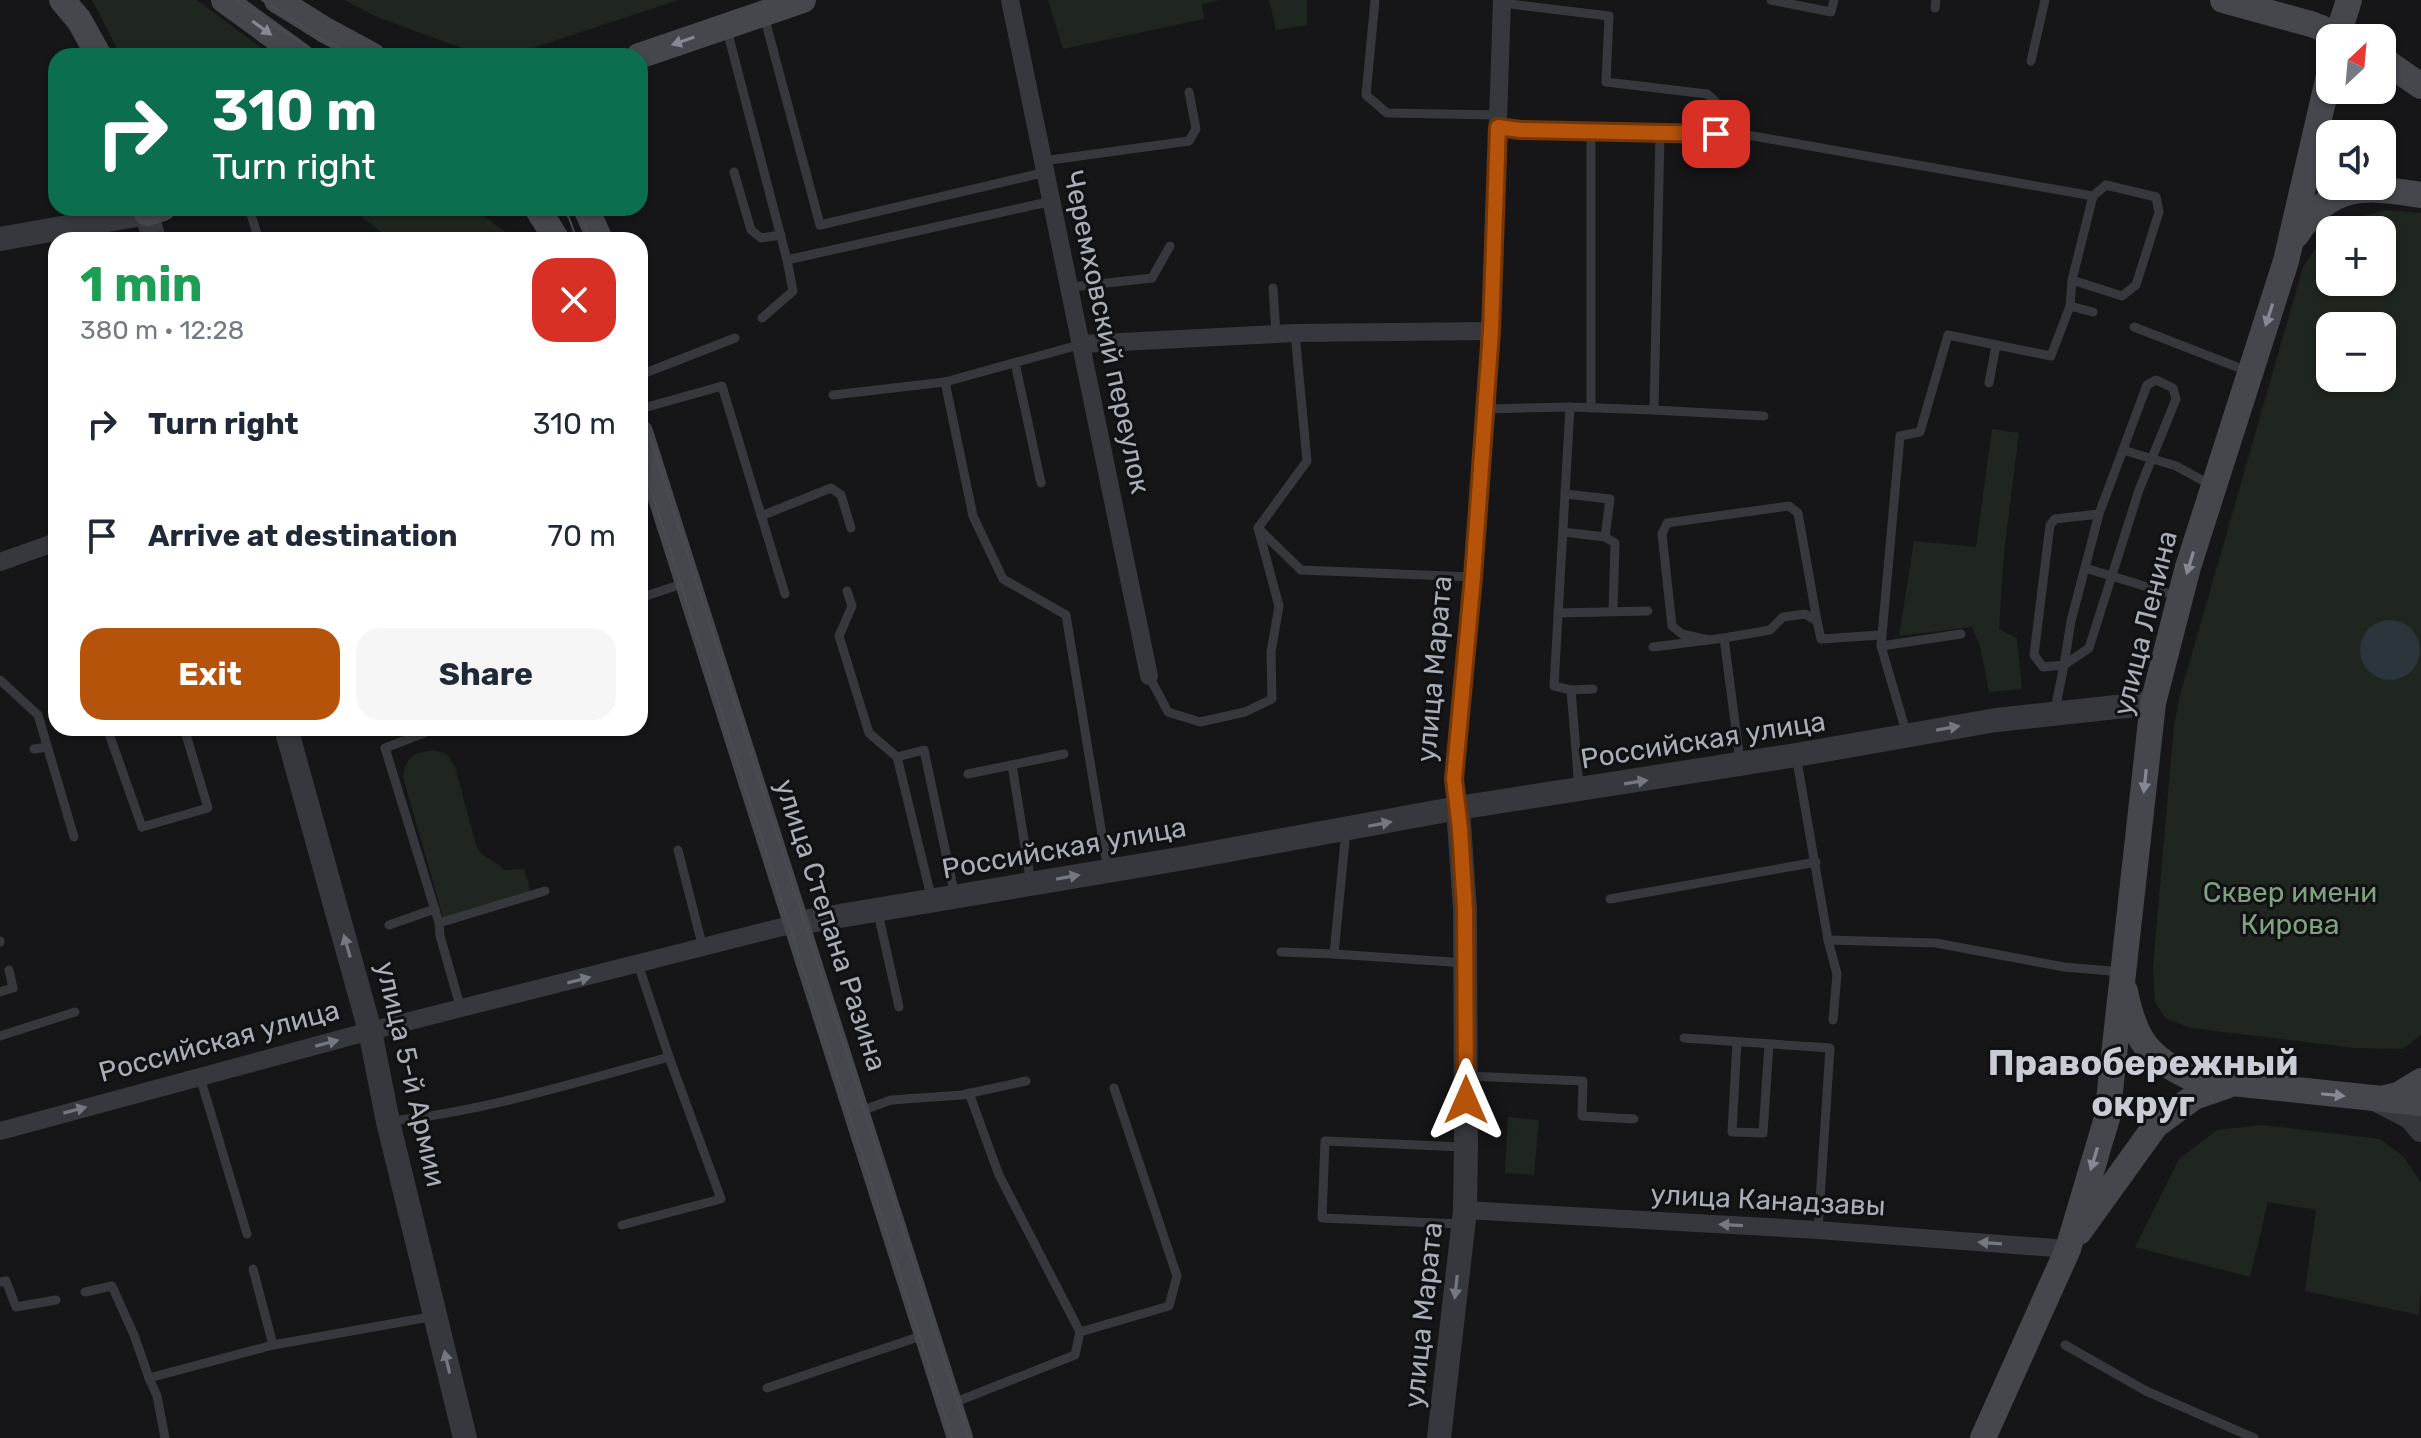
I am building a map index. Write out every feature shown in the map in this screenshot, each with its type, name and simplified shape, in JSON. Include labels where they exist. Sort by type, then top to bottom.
[{"type":"main road","points":[[62,0],[79,20],[95,48]]},
{"type":"main road","points":[[224,0],[290,48]]},
{"type":"main road","points":[[277,0],[358,48]]},
{"type":"main road","points":[[648,53],[727,26],[762,7],[803,0]]},
{"type":"main road","points":[[2223,0],[2316,26]]},
{"type":"main road","points":[[2344,24],[2349,0]]},
{"type":"main road","points":[[2396,69],[2421,86]]},
{"type":"main road","name":"улица Ленина","points":[[1983,1438],[2068,1249],[2107,1118],[2153,703],[2180,597],[2292,241],[2323,104]]},
{"type":"main road","points":[[2292,241],[2309,217],[2327,200],[2350,191],[2382,189],[2421,195]]},
{"type":"main road","name":"улица Степана Разина","points":[[648,457],[960,1438]]},
{"type":"main road","points":[[2122,972],[2130,1016],[2147,1049],[2166,1066],[2194,1079],[2421,1103]]},
{"type":"main road","points":[[2377,1100],[2398,1095],[2421,1081]]},
{"type":"main road","name":"улица Ленина","points":[[2068,1249],[2156,1125],[2194,1097],[2233,1084]]},
{"type":"street","name":"Черемховский переулок","points":[[1010,0],[1149,676]]},
{"type":"street","name":"улица Марата","points":[[1439,1438],[1464,1217],[1465,910],[1454,779],[1491,331],[1502,2]]},
{"type":"street","points":[[0,239],[121,216]]},
{"type":"street","points":[[1082,344],[1295,333],[1491,331]]},
{"type":"street","points":[[0,562],[48,545]]},
{"type":"street","name":"Российская улица","points":[[0,1131],[370,1031],[798,923],[1346,830],[1458,808],[1740,765],[1996,720],[2153,703]]},
{"type":"street","name":"улица 5-й Армии","points":[[288,736],[370,1031],[388,1122],[465,1438]]},
{"type":"street","points":[[2377,1100],[2410,1117],[2421,1130]]},
{"type":"street","name":"улица Канадзавы","points":[[1464,1217],[1818,1230],[2068,1249]]},
{"type":"lane","points":[[1375,0],[1366,95],[1387,113],[1498,121],[1520,130],[1753,136],[2093,196]]},
{"type":"lane","points":[[1771,0],[1831,12],[1834,0]]},
{"type":"lane","points":[[2031,61],[2045,0]]},
{"type":"lane","points":[[1502,2],[1609,16],[1606,82],[1707,94],[1715,101],[1716,134]]},
{"type":"lane","points":[[762,7],[820,225],[1045,167],[1189,141],[1196,129],[1189,92]]},
{"type":"lane","points":[[727,26],[793,291],[762,318]]},
{"type":"lane","points":[[1591,130],[1591,408]]},
{"type":"lane","points":[[1654,410],[1660,132]]},
{"type":"lane","points":[[734,172],[751,230],[761,238],[781,235]]},
{"type":"lane","points":[[1907,735],[1881,640],[1900,436],[1920,432],[1948,335],[2051,356],[2070,306],[2072,280],[2093,196],[2106,185],[2156,197],[2159,212],[2136,285],[2122,296],[2072,280]]},
{"type":"lane","points":[[787,260],[1052,201]]},
{"type":"lane","points":[[1071,287],[1152,278],[1170,246]]},
{"type":"lane","points":[[1273,288],[1276,334]]},
{"type":"lane","points":[[2070,306],[2093,312]]},
{"type":"lane","points":[[2134,327],[2251,372]]},
{"type":"lane","points":[[1258,528],[1307,461],[1295,333]]},
{"type":"lane","points":[[648,372],[735,338]]},
{"type":"lane","points":[[833,395],[945,382],[1082,344]]},
{"type":"lane","points":[[1989,383],[1996,345]]},
{"type":"lane","points":[[1015,363],[1041,483]]},
{"type":"lane","points":[[2054,714],[2064,665],[2071,621],[2099,514],[2147,385],[2156,380],[2173,388],[2176,399],[2151,459],[2089,648],[2064,665],[2043,667],[2034,655],[2050,525],[2055,519],[2099,514]]},
{"type":"lane","points":[[945,382],[973,516],[1003,579],[1066,615],[1108,871]]},
{"type":"lane","points":[[648,407],[722,386],[785,594]]},
{"type":"lane","points":[[1570,407],[1554,686],[1571,690],[1593,689]]},
{"type":"lane","points":[[1486,409],[1570,407],[1764,416]]},
{"type":"lane","points":[[2123,450],[2176,466],[2214,487]]},
{"type":"lane","points":[[761,516],[831,488],[841,495],[851,528]]},
{"type":"lane","points":[[1565,494],[1610,499],[1605,537]]},
{"type":"lane","points":[[1709,640],[1682,634],[1672,626],[1662,534],[1667,523],[1789,506],[1798,513],[1821,639],[1881,640],[1961,634]]},
{"type":"lane","points":[[1258,528],[1301,570],[1473,577]]},
{"type":"lane","points":[[1149,676],[1168,712],[1200,722],[1245,712],[1272,699],[1271,652],[1279,606],[1258,528]]},
{"type":"lane","points":[[1563,532],[1605,537],[1615,543],[1613,611]]},
{"type":"lane","points":[[2085,568],[2180,597]]},
{"type":"lane","points":[[648,595],[688,582]]},
{"type":"lane","points":[[847,591],[852,606],[839,636],[869,733],[897,757],[943,898]]},
{"type":"lane","points":[[1558,613],[1648,611]]},
{"type":"lane","points":[[1653,647],[1770,630],[1783,617],[1805,614],[1817,621]]},
{"type":"lane","points":[[1724,638],[1740,765]]},
{"type":"lane","points":[[1,683],[38,715],[74,837]]},
{"type":"lane","points":[[1571,690],[1579,791]]},
{"type":"lane","points":[[110,736],[142,827],[208,808],[186,736]]},
{"type":"lane","points":[[416,736],[385,748],[435,909],[462,1010]]},
{"type":"lane","points":[[34,749],[47,747]]},
{"type":"lane","points":[[897,757],[924,750],[943,898]]},
{"type":"lane","points":[[968,774],[1064,754]]},
{"type":"lane","points":[[1796,755],[1828,940],[1837,974],[1833,1020]]},
{"type":"lane","points":[[1012,765],[1031,884]]},
{"type":"lane","points":[[1334,954],[1346,830]]},
{"type":"lane","points":[[678,850],[703,948]]},
{"type":"lane","points":[[1610,899],[1816,862]]},
{"type":"lane","points":[[439,923],[545,891]]},
{"type":"lane","points":[[389,925],[435,909]]},
{"type":"lane","points":[[877,910],[899,1007]]},
{"type":"lane","points":[[1828,940],[1936,943],[2064,967],[2122,972]]},
{"type":"lane","points":[[1281,952],[1466,963]]},
{"type":"lane","points":[[622,1225],[721,1199],[638,964]]},
{"type":"lane","points":[[0,992],[13,988],[9,970]]},
{"type":"lane","points":[[0,1036],[75,1012]]},
{"type":"lane","points":[[1684,1038],[1830,1048],[1818,1230]]},
{"type":"lane","points":[[1737,1042],[1732,1132],[1763,1133],[1769,1044]]},
{"type":"lane","points":[[388,1122],[493,1104],[669,1057]]},
{"type":"lane","points":[[1466,1076],[1583,1081],[1582,1116],[1634,1119]]},
{"type":"lane","points":[[200,1077],[247,1234]]},
{"type":"lane","points":[[858,1112],[891,1100],[969,1093],[1026,1081]]},
{"type":"lane","points":[[1080,1332],[1169,1306],[1177,1276],[1114,1088]]},
{"type":"lane","points":[[950,1405],[1075,1355],[1080,1332],[999,1175],[969,1093]]},
{"type":"lane","points":[[1464,1217],[1322,1218],[1325,1141],[1466,1147]]},
{"type":"lane","points":[[253,1269],[273,1345]]},
{"type":"lane","points":[[0,1282],[6,1281],[16,1307],[56,1300]]},
{"type":"lane","points":[[85,1292],[112,1286],[157,1396],[165,1438]]},
{"type":"lane","points":[[149,1378],[273,1345],[436,1316]]},
{"type":"lane","points":[[767,1388],[927,1334]]},
{"type":"lane","points":[[2065,1345],[2146,1391],[2254,1438]]},
{"type":"green space","points":[[92,0],[197,0],[261,48],[117,48]]},
{"type":"green space","points":[[344,0],[678,0],[533,48],[461,48],[377,17]]},
{"type":"green space","points":[[1048,0],[1220,0],[1202,4],[1204,19],[1063,49]]},
{"type":"green space","points":[[1269,0],[1307,0],[1307,25],[1276,30]]},
{"type":"green space","name":"Сквер имени Кирова","points":[[2387,210],[2421,213],[2421,1035],[2403,1049],[2355,1048],[2191,1028],[2166,1019],[2155,1002],[2153,967],[2174,724],[2303,267],[2316,248],[2316,296],[2396,296],[2396,216],[2362,216]]},
{"type":"green space","points":[[360,216],[484,216],[505,232],[382,232]]},
{"type":"green space","points":[[1992,429],[2019,433],[2004,553],[1999,629],[2017,638],[2022,689],[1989,692],[1980,646],[1972,627],[1899,636],[1914,541],[1976,547]]},
{"type":"green space","points":[[434,750],[447,754],[455,767],[477,848],[504,870],[524,869],[531,892],[443,917],[403,777],[412,757]]},
{"type":"green space","points":[[1508,1117],[1539,1120],[1534,1175],[1505,1173]]},
{"type":"green space","points":[[2262,1125],[2380,1139],[2404,1157],[2421,1183],[2419,1315],[2305,1291],[2316,1210],[2268,1202],[2250,1277],[2135,1247],[2179,1159],[2217,1130]]},
{"type":"shaded area","points":[[2390,620],[2402,622],[2411,629],[2418,638],[2418,662],[2411,671],[2402,678],[2390,680],[2378,678],[2369,671],[2362,662],[2360,650],[2362,638],[2369,629],[2378,622]]},
{"type":"tram line","points":[[235,0],[310,48]]},
{"type":"tram line","points":[[262,0],[339,48]]},
{"type":"tram line","points":[[568,216],[574,232]]},
{"type":"tram line","points":[[581,216],[588,232]]},
{"type":"tram line","points":[[648,430],[969,1438]]},
{"type":"tram line","points":[[648,480],[952,1438]]},
{"type":"district","name":"Правобережный округ","points":[[2143,1082]]},
{"type":"route","points":[[1466,1100],[1465,910],[1454,779],[1491,331],[1498,127],[1716,134]]}]
